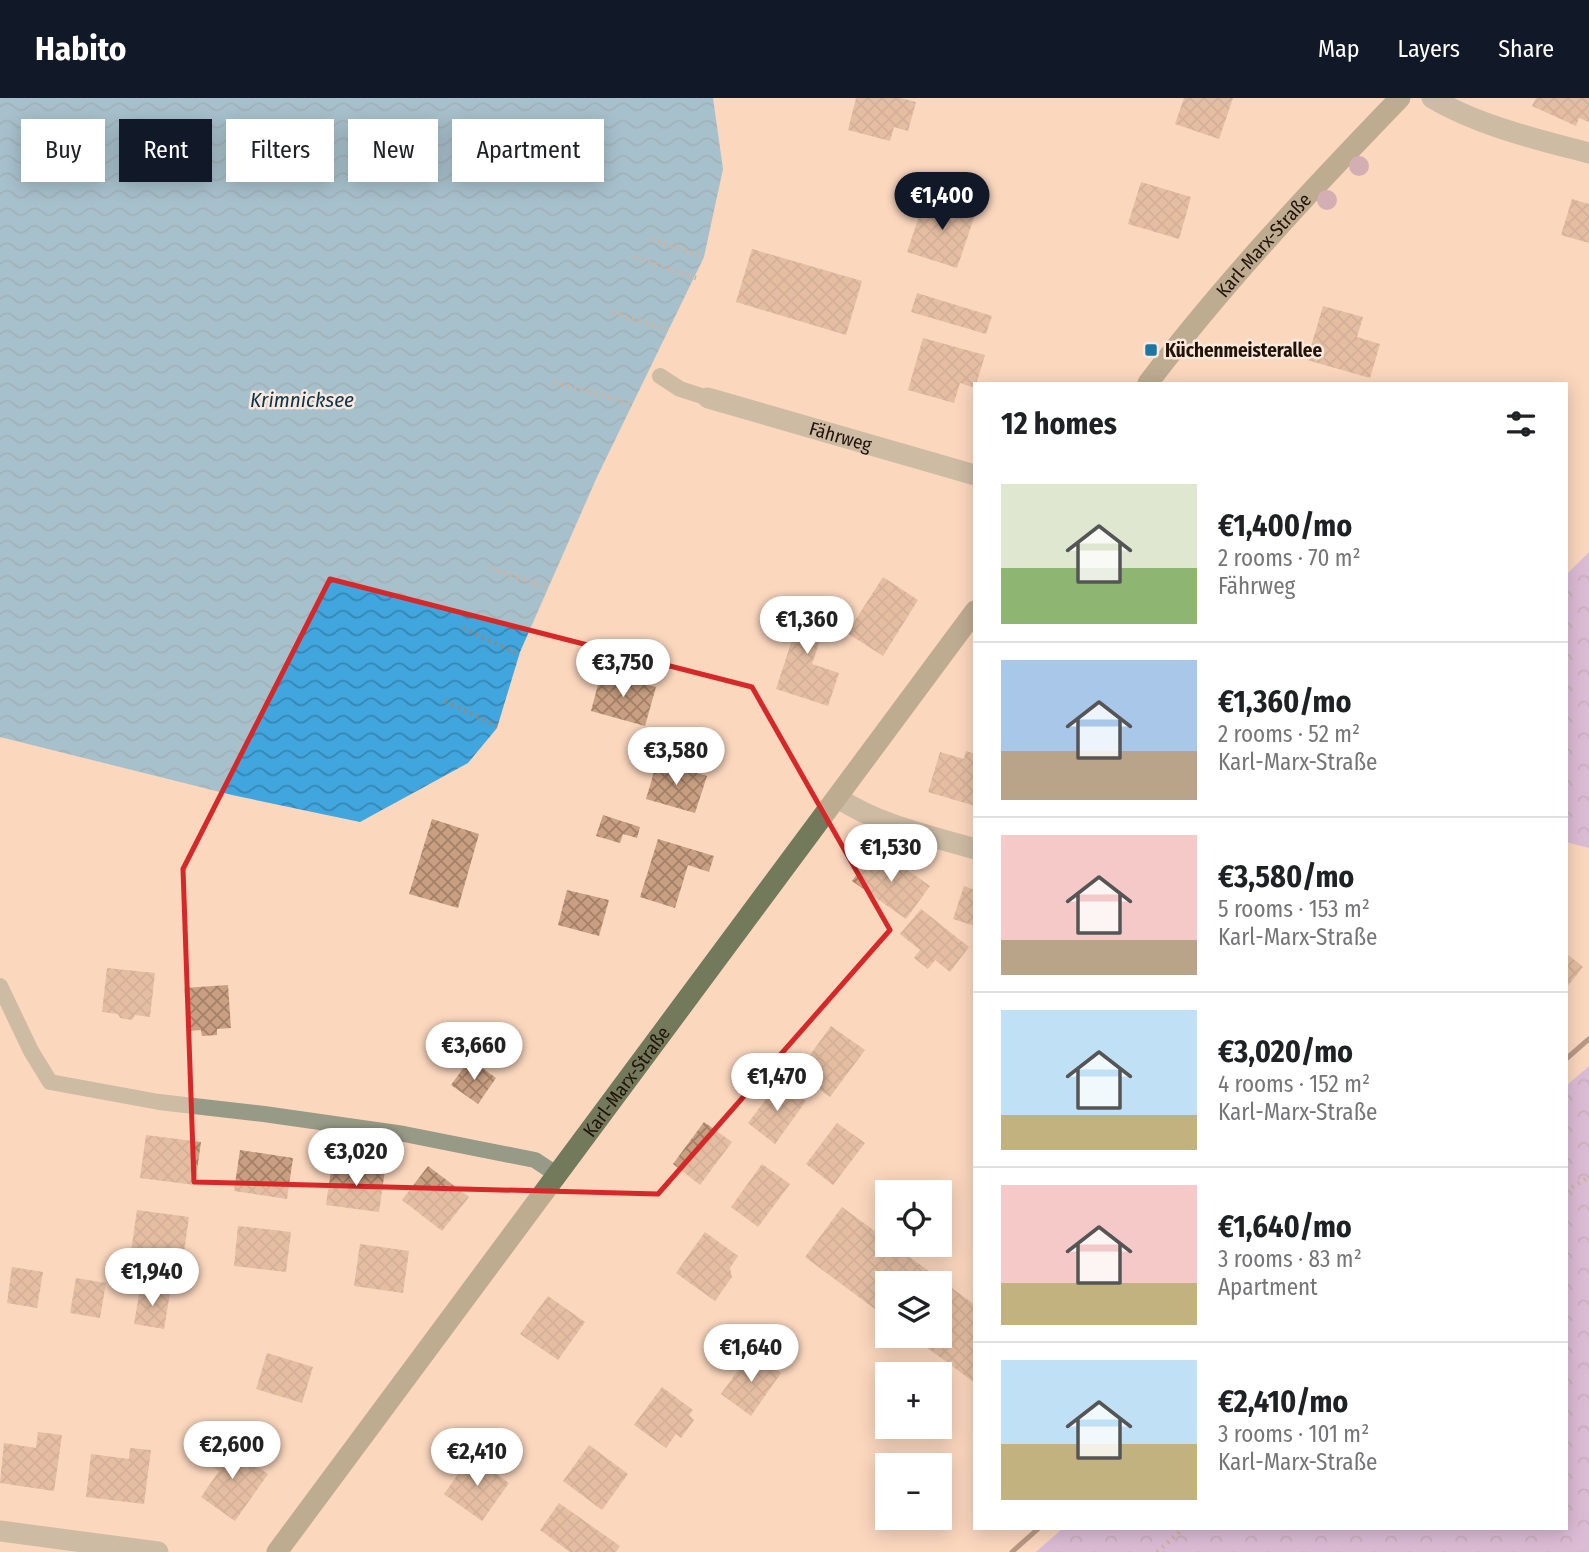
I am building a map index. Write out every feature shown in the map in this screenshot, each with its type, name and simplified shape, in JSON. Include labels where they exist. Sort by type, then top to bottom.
[{"type":"street","points":[[1432,98],[1450,109],[1525,136],[1589,153]]},
{"type":"street","name":"Karl-Marx-Straße","points":[[1149,382],[1269,239],[1393,105]]},
{"type":"street","name":"Fährweg","points":[[708,398],[973,474]]},
{"type":"street","name":"Karl-Marx-Straße","points":[[277,1552],[973,614]]},
{"type":"street","points":[[838,798],[889,824],[973,848]]},
{"type":"street","points":[[0,1531],[158,1552]]},
{"type":"lane","points":[[660,376],[680,389],[708,398]]},
{"type":"lane","points":[[0,986],[31,1051],[50,1082],[159,1102],[404,1134],[535,1160],[556,1174]]},
{"type":"path","points":[[651,239],[704,257]]},
{"type":"path","points":[[635,257],[696,278]]},
{"type":"path","points":[[612,312],[671,331]]},
{"type":"path","points":[[554,382],[632,404]]},
{"type":"path","points":[[490,568],[549,587]]},
{"type":"path","points":[[463,628],[520,654]]},
{"type":"path","points":[[445,701],[497,726]]},
{"type":"path","points":[[1568,1190],[1589,1177]]},
{"type":"path","points":[[1157,1552],[1182,1530]]},
{"type":"highlighted area","points":[[330,579],[752,687],[890,930],[658,1194],[194,1182],[183,869]]},
{"type":"green space","points":[[1589,552],[1589,848],[1568,843],[1568,573]]},
{"type":"green space","points":[[1589,1066],[1589,1552],[1036,1552],[1061,1530],[1568,1530],[1568,1084]]},
{"type":"water","name":"Krimnicksee","points":[[0,98],[713,98],[723,169],[704,257],[597,477],[520,652],[497,728],[468,763],[360,822],[232,795],[0,737]]},
{"type":"building","points":[[856,98],[901,98],[916,102],[908,131],[894,127],[890,141],[848,130]]},
{"type":"building","points":[[1184,98],[1233,98],[1219,139],[1175,124]]},
{"type":"building","points":[[1536,98],[1589,98],[1589,122],[1579,118],[1576,126],[1532,106]]},
{"type":"building","points":[[1141,182],[1191,197],[1179,239],[1128,224]]},
{"type":"building","points":[[926,196],[976,212],[957,268],[907,252]]},
{"type":"building","points":[[1572,199],[1589,204],[1589,243],[1561,235]]},
{"type":"building","points":[[752,249],[862,281],[846,335],[736,302]]},
{"type":"building","points":[[917,293],[992,316],[986,334],[911,312]]},
{"type":"building","points":[[1323,306],[1363,317],[1357,337],[1380,344],[1370,378],[1307,360]]},
{"type":"building","points":[[923,338],[985,355],[977,382],[973,382],[973,387],[960,383],[954,403],[908,390]]},
{"type":"building","points":[[883,577],[918,600],[883,656],[847,633]]},
{"type":"building","points":[[787,602],[838,618],[832,636],[822,633],[812,664],[839,673],[828,706],[776,689],[797,625],[781,620]]},
{"type":"building","points":[[601,673],[656,687],[645,726],[591,711]]},
{"type":"building","points":[[966,751],[973,753],[973,805],[928,792],[940,752],[964,759]]},
{"type":"building","points":[[657,762],[707,776],[695,813],[646,799]]},
{"type":"building","points":[[603,815],[640,827],[637,838],[623,834],[620,843],[596,836]]},
{"type":"building","points":[[432,819],[479,834],[458,908],[409,894]]},
{"type":"building","points":[[658,839],[714,856],[709,872],[688,865],[675,908],[640,897]]},
{"type":"building","points":[[876,848],[930,886],[906,919],[852,881]]},
{"type":"building","points":[[964,886],[973,889],[973,925],[953,919]]},
{"type":"building","points":[[567,890],[609,900],[599,936],[558,925]]},
{"type":"building","points":[[921,909],[969,947],[950,972],[935,960],[928,969],[914,958],[920,950],[900,934]]},
{"type":"building","points":[[1568,955],[1583,967],[1568,986]]},
{"type":"building","points":[[107,968],[155,973],[150,1017],[135,1015],[132,1020],[120,1018],[118,1014],[102,1012]]},
{"type":"building","points":[[228,985],[231,1028],[217,1029],[217,1035],[202,1036],[201,1030],[188,1031],[184,988]]},
{"type":"building","points":[[831,1026],[865,1050],[830,1097],[797,1073]]},
{"type":"building","points":[[470,1059],[496,1078],[478,1104],[451,1085]]},
{"type":"building","points":[[779,1082],[806,1101],[775,1144],[748,1123]]},
{"type":"building","points":[[704,1122],[732,1142],[700,1185],[673,1164]]},
{"type":"building","points":[[837,1123],[865,1143],[833,1185],[806,1164]]},
{"type":"building","points":[[146,1135],[201,1142],[195,1185],[140,1178]]},
{"type":"building","points":[[240,1150],[293,1158],[287,1199],[234,1191]]},
{"type":"building","points":[[332,1163],[385,1170],[379,1212],[326,1205]]},
{"type":"building","points":[[762,1164],[790,1184],[758,1227],[731,1207]]},
{"type":"building","points":[[428,1166],[469,1197],[442,1231],[402,1200]]},
{"type":"building","points":[[842,1207],[875,1231],[875,1257],[910,1257],[929,1271],[875,1271],[875,1309],[805,1257]]},
{"type":"building","points":[[137,1210],[189,1217],[183,1259],[131,1252]]},
{"type":"building","points":[[238,1226],[291,1232],[286,1272],[234,1266]]},
{"type":"building","points":[[705,1232],[738,1256],[730,1268],[732,1277],[715,1301],[676,1273]]},
{"type":"building","points":[[360,1244],[409,1251],[403,1293],[354,1286]]},
{"type":"building","points":[[12,1267],[43,1272],[37,1308],[7,1303]]},
{"type":"building","points":[[76,1278],[106,1283],[100,1318],[70,1313]]},
{"type":"building","points":[[140,1288],[170,1293],[164,1329],[134,1324]]},
{"type":"building","points":[[952,1288],[973,1304],[973,1382],[952,1366],[952,1362],[947,1362],[928,1348],[952,1348]]},
{"type":"building","points":[[548,1296],[585,1322],[558,1360],[520,1334]]},
{"type":"building","points":[[751,1352],[781,1373],[751,1416],[721,1394]]},
{"type":"building","points":[[267,1353],[313,1367],[302,1403],[256,1389]]},
{"type":"building","points":[[662,1387],[693,1410],[689,1415],[694,1420],[681,1438],[676,1434],[666,1448],[634,1425]]},
{"type":"building","points":[[38,1432],[62,1435],[54,1491],[0,1483],[4,1443],[36,1448]]},
{"type":"building","points":[[220,1441],[268,1474],[235,1521],[201,1497],[219,1471],[206,1462]]},
{"type":"building","points":[[589,1445],[628,1474],[602,1510],[563,1481]]},
{"type":"building","points":[[130,1448],[151,1450],[144,1504],[86,1497],[91,1454],[129,1459]]},
{"type":"building","points":[[471,1456],[509,1483],[482,1521],[444,1494]]},
{"type":"building","points":[[559,1503],[620,1546],[616,1552],[570,1552],[540,1530]]},
{"type":"railway","points":[[1568,1057],[1589,1039]]},
{"type":"railway","points":[[1012,1552],[1037,1530]]},
{"type":"place","name":"Küchenmeisterallee","points":[[1151,350]]}]
